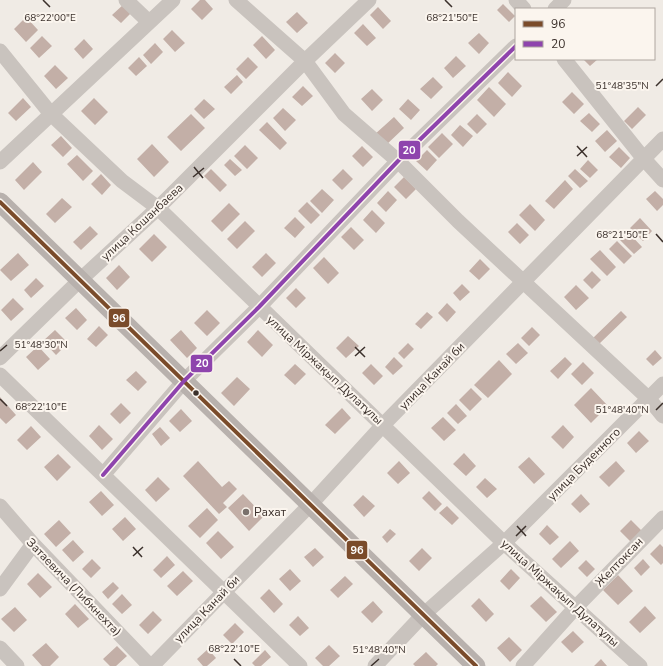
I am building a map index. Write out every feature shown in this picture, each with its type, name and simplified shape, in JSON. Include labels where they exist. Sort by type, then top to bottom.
[{"type":"main road","points":[[0,202],[476,666]]},
{"type":"street","points":[[126,0],[149,22]]},
{"type":"street","points":[[0,162],[173,0]]},
{"type":"street","points":[[236,0],[305,61],[344,114],[398,161],[458,220],[649,399],[663,416]]},
{"type":"street","name":"улица Кошанбаева","points":[[0,358],[80,280],[158,208],[305,61],[369,0]]},
{"type":"street","points":[[516,0],[523,8]]},
{"type":"street","points":[[555,8],[564,0]]},
{"type":"street","points":[[103,475],[184,381],[258,307],[398,161],[515,47]]},
{"type":"street","name":"улица Міржақып Дулатұлы","points":[[0,51],[51,114],[122,180],[158,208],[258,307],[384,425],[504,543],[640,666]]},
{"type":"street","points":[[565,60],[663,180]]},
{"type":"street","name":"улица Канай би","points":[[151,666],[310,505],[384,425],[663,139]]},
{"type":"street","points":[[0,375],[300,666]]},
{"type":"street","name":"улица Буденного","points":[[375,666],[423,614],[504,543],[663,384]]},
{"type":"street","name":"Затаевича (Либкнехта)","points":[[0,506],[33,544],[151,666]]},
{"type":"street","name":"Желтоксан","points":[[523,666],[576,607],[663,518]]},
{"type":"street","points":[[0,589],[33,544]]},
{"type":"street","points":[[0,648],[17,666]]},
{"type":"building","points":[[200,0],[205,0],[213,9],[202,20],[191,9]]},
{"type":"building","points":[[124,4],[132,12],[121,23],[112,15]]},
{"type":"building","points":[[503,4],[515,16],[509,22],[497,10]]},
{"type":"building","points":[[378,7],[391,21],[383,29],[370,15]]},
{"type":"building","points":[[297,12],[308,23],[297,33],[286,22]]},
{"type":"building","points":[[26,17],[38,30],[26,42],[14,29]]},
{"type":"building","points":[[363,24],[376,38],[367,46],[354,33]]},
{"type":"building","points":[[172,30],[185,43],[175,52],[163,39]]},
{"type":"building","points":[[479,33],[489,43],[479,54],[468,43]]},
{"type":"building","points":[[42,36],[52,46],[39,58],[30,48]]},
{"type":"building","points":[[262,36],[275,50],[266,59],[253,45]]},
{"type":"building","points":[[84,39],[93,49],[83,59],[74,49]]},
{"type":"building","points":[[155,43],[163,52],[151,64],[143,55]]},
{"type":"building","points":[[335,53],[345,63],[335,73],[325,63]]},
{"type":"building","points":[[456,56],[466,66],[453,78],[444,68]]},
{"type":"building","points":[[139,57],[147,66],[136,76],[128,68]]},
{"type":"building","points":[[248,57],[258,67],[246,79],[236,69]]},
{"type":"building","points":[[584,60],[597,60],[590,66]]},
{"type":"building","points":[[55,65],[68,78],[56,89],[44,76]]},
{"type":"building","points":[[508,72],[522,86],[512,97],[498,83]]},
{"type":"building","points":[[237,75],[243,82],[231,94],[224,87]]},
{"type":"building","points":[[433,77],[443,87],[431,99],[420,89]]},
{"type":"building","points":[[303,86],[313,96],[302,106],[292,97]]},
{"type":"building","points":[[489,87],[506,104],[494,117],[477,100]]},
{"type":"building","points":[[372,89],[383,100],[372,111],[361,99]]},
{"type":"building","points":[[572,92],[584,104],[574,114],[562,102]]},
{"type":"building","points":[[23,98],[31,107],[16,121],[8,113]]},
{"type":"building","points":[[94,98],[108,112],[95,125],[81,111]]},
{"type":"building","points":[[204,99],[215,109],[204,119],[194,109]]},
{"type":"building","points":[[408,99],[420,110],[411,120],[399,109]]},
{"type":"building","points":[[638,107],[646,115],[632,129],[624,121]]},
{"type":"building","points":[[283,108],[296,120],[285,131],[273,118]]},
{"type":"building","points":[[589,113],[600,124],[592,132],[580,121]]},
{"type":"building","points":[[191,114],[205,128],[181,151],[167,137]]},
{"type":"building","points":[[477,114],[487,124],[477,134],[467,124]]},
{"type":"building","points":[[394,117],[404,128],[385,146],[374,135]]},
{"type":"building","points":[[267,122],[287,143],[280,150],[259,130]]},
{"type":"building","points":[[460,125],[473,136],[463,147],[451,135]]},
{"type":"building","points":[[607,130],[617,141],[605,152],[595,141]]},
{"type":"building","points":[[442,133],[453,144],[439,158],[428,147]]},
{"type":"building","points":[[61,136],[72,148],[63,157],[51,145]]},
{"type":"building","points":[[152,144],[169,162],[154,177],[137,159]]},
{"type":"building","points":[[245,145],[258,158],[247,169],[234,156]]},
{"type":"building","points":[[362,146],[373,157],[363,167],[352,156]]},
{"type":"building","points":[[619,147],[630,158],[621,168],[609,157]]},
{"type":"building","points":[[427,150],[437,160],[427,171],[416,161]]},
{"type":"building","points":[[77,155],[93,171],[83,181],[67,164]]},
{"type":"building","points":[[230,159],[242,170],[235,176],[224,165]]},
{"type":"building","points":[[588,160],[598,170],[590,178],[580,169]]},
{"type":"building","points":[[33,162],[42,172],[24,190],[15,180]]},
{"type":"building","points":[[211,169],[227,185],[220,192],[204,176]]},
{"type":"building","points":[[343,169],[353,179],[342,190],[332,180]]},
{"type":"building","points":[[575,169],[588,181],[580,188],[568,176]]},
{"type":"building","points":[[101,174],[111,185],[102,195],[91,184]]},
{"type":"building","points":[[404,177],[416,189],[406,199],[394,187]]},
{"type":"building","points":[[565,180],[573,189],[554,209],[545,201]]},
{"type":"building","points":[[322,189],[334,200],[322,213],[310,201]]},
{"type":"building","points":[[388,191],[397,200],[386,212],[377,203]]},
{"type":"building","points":[[655,191],[663,199],[663,205],[657,211],[646,199]]},
{"type":"building","points":[[62,198],[72,207],[55,223],[46,214]]},
{"type":"building","points":[[307,202],[320,215],[311,224],[298,211]]},
{"type":"building","points":[[229,203],[240,214],[222,232],[211,221]]},
{"type":"building","points":[[530,204],[545,220],[535,231],[519,215]]},
{"type":"building","points":[[372,210],[385,223],[376,233],[363,220]]},
{"type":"building","points":[[295,217],[305,227],[295,238],[284,228]]},
{"type":"building","points":[[640,218],[652,231],[643,241],[630,228]]},
{"type":"building","points":[[245,221],[255,231],[237,249],[227,239]]},
{"type":"building","points":[[517,223],[529,235],[520,244],[508,232]]},
{"type":"building","points":[[90,226],[98,234],[81,250],[73,242]]},
{"type":"building","points":[[351,227],[364,240],[354,250],[341,237]]},
{"type":"building","points":[[628,232],[642,247],[634,254],[620,240]]},
{"type":"building","points":[[154,234],[167,247],[152,262],[139,249]]},
{"type":"building","points":[[617,241],[632,256],[624,264],[609,249]]},
{"type":"building","points":[[600,250],[616,267],[607,276],[590,259]]},
{"type":"building","points":[[18,253],[29,265],[11,281],[0,270]]},
{"type":"building","points":[[266,253],[276,263],[262,277],[252,267]]},
{"type":"building","points":[[324,257],[339,273],[328,284],[313,268]]},
{"type":"building","points":[[480,259],[490,269],[479,280],[469,271]]},
{"type":"building","points":[[119,265],[130,277],[117,290],[106,278]]},
{"type":"building","points":[[592,271],[601,280],[592,289],[583,280]]},
{"type":"building","points":[[36,278],[44,286],[31,298],[24,290]]},
{"type":"building","points":[[462,284],[470,292],[460,301],[453,293]]},
{"type":"building","points":[[576,285],[589,298],[576,310],[564,297]]},
{"type":"building","points":[[296,288],[306,298],[296,308],[286,298]]},
{"type":"building","points":[[13,298],[24,309],[11,321],[1,310]]},
{"type":"building","points":[[447,303],[456,312],[447,322],[438,313]]},
{"type":"building","points":[[76,308],[87,320],[77,330],[65,318]]},
{"type":"building","points":[[207,310],[220,323],[207,336],[194,323]]},
{"type":"building","points":[[621,311],[627,317],[599,344],[593,338]]},
{"type":"building","points":[[427,312],[433,317],[421,329],[415,324]]},
{"type":"building","points":[[99,326],[108,335],[96,347],[87,339]]},
{"type":"building","points":[[532,327],[540,335],[529,346],[521,338]]},
{"type":"building","points":[[55,330],[68,343],[56,355],[43,341]]},
{"type":"building","points":[[181,330],[197,348],[187,358],[170,340]]},
{"type":"building","points":[[258,330],[273,345],[262,357],[247,342]]},
{"type":"building","points":[[348,336],[359,346],[346,358],[336,348]]},
{"type":"building","points":[[408,343],[414,349],[404,359],[398,353]]},
{"type":"building","points":[[518,343],[528,353],[516,364],[506,354]]},
{"type":"building","points":[[38,346],[50,359],[38,370],[26,357]]},
{"type":"building","points":[[655,350],[662,358],[653,366],[646,359]]},
{"type":"building","points":[[394,357],[403,366],[393,375],[385,367]]},
{"type":"building","points":[[565,357],[572,364],[558,379],[550,371]]},
{"type":"building","points":[[499,360],[512,374],[488,398],[474,385]]},
{"type":"building","points":[[583,362],[594,373],[582,385],[571,374]]},
{"type":"building","points":[[295,364],[306,374],[295,385],[284,375]]},
{"type":"building","points":[[371,364],[383,376],[374,385],[362,373]]},
{"type":"building","points":[[136,371],[147,382],[138,391],[126,380]]},
{"type":"building","points":[[237,377],[250,389],[234,406],[221,393]]},
{"type":"building","points":[[471,388],[482,399],[470,411],[459,400]]},
{"type":"building","points":[[591,388],[608,406],[591,423],[574,405]]},
{"type":"building","points":[[0,397],[16,415],[6,424],[0,418]]},
{"type":"building","points":[[121,403],[131,413],[120,424],[110,414]]},
{"type":"building","points":[[456,404],[467,416],[458,424],[447,413]]},
{"type":"building","points":[[342,408],[351,418],[335,434],[325,425]]},
{"type":"building","points":[[181,409],[192,421],[180,432],[169,421]]},
{"type":"building","points":[[443,417],[456,430],[444,441],[431,428]]},
{"type":"building","points":[[99,425],[113,439],[102,450],[89,436]]},
{"type":"building","points":[[563,425],[574,437],[563,449],[551,437]]},
{"type":"building","points":[[31,426],[41,437],[27,450],[17,440]]},
{"type":"building","points":[[160,427],[170,438],[161,446],[152,434]]},
{"type":"building","points":[[639,431],[649,441],[636,453],[627,443]]},
{"type":"building","points":[[464,453],[476,466],[466,476],[453,464]]},
{"type":"building","points":[[58,454],[71,467],[57,481],[44,467]]},
{"type":"building","points":[[529,457],[545,474],[534,484],[518,467]]},
{"type":"building","points":[[198,461],[222,487],[229,481],[237,489],[223,503],[227,507],[219,514],[183,476]]},
{"type":"building","points":[[399,461],[410,473],[398,484],[387,473]]},
{"type":"building","points":[[616,461],[625,471],[609,487],[599,477]]},
{"type":"building","points":[[158,477],[170,489],[156,502],[145,490]]},
{"type":"building","points":[[485,478],[497,489],[487,498],[476,487]]},
{"type":"building","points":[[101,491],[114,505],[102,516],[89,502]]},
{"type":"building","points":[[429,491],[442,504],[435,511],[422,498]]},
{"type":"building","name":"Рахат","points":[[243,494],[264,516],[249,531],[228,508]]},
{"type":"building","points":[[581,494],[590,504],[580,513],[571,504]]},
{"type":"building","points":[[363,495],[375,506],[364,517],[353,505]]},
{"type":"building","points":[[447,506],[459,518],[452,525],[439,513]]},
{"type":"building","points":[[207,508],[218,520],[200,538],[188,526]]},
{"type":"building","points":[[125,517],[136,529],[123,541],[112,529]]},
{"type":"building","points":[[59,520],[71,533],[56,547],[44,534]]},
{"type":"building","points":[[631,520],[642,531],[631,542],[620,531]]},
{"type":"building","points":[[547,525],[559,537],[550,545],[539,534]]},
{"type":"building","points":[[390,529],[396,534],[387,543],[382,537]]},
{"type":"building","points":[[218,531],[234,547],[221,559],[206,543]]},
{"type":"building","points":[[73,540],[84,552],[73,562],[62,550]]},
{"type":"building","points":[[570,541],[579,551],[561,568],[552,559]]},
{"type":"building","points":[[660,544],[663,547],[663,563],[661,565],[650,554]]},
{"type":"building","points":[[315,548],[324,557],[313,567],[304,557]]},
{"type":"building","points":[[422,548],[432,558],[419,571],[409,561]]},
{"type":"building","points":[[167,556],[175,565],[161,578],[153,570]]},
{"type":"building","points":[[92,559],[101,568],[91,578],[82,569]]},
{"type":"building","points":[[643,559],[650,567],[641,576],[634,568]]},
{"type":"building","points":[[586,560],[595,569],[587,577],[578,568]]},
{"type":"building","points":[[290,569],[301,581],[290,591],[279,579]]},
{"type":"building","points":[[511,569],[520,578],[509,590],[500,581]]},
{"type":"building","points":[[183,571],[193,581],[177,596],[167,586]]},
{"type":"building","points":[[38,573],[52,587],[40,598],[27,584]]},
{"type":"building","points":[[618,575],[633,591],[618,605],[603,590]]},
{"type":"building","points":[[345,576],[353,584],[338,598],[330,590]]},
{"type":"building","points":[[113,582],[119,588],[108,599],[102,592]]},
{"type":"building","points":[[269,589],[283,604],[274,613],[260,598]]},
{"type":"building","points":[[122,594],[132,605],[122,614],[112,604]]},
{"type":"building","points":[[541,596],[557,612],[546,622],[530,606]]},
{"type":"building","points":[[479,598],[494,614],[486,622],[471,606]]},
{"type":"building","points":[[373,601],[383,612],[372,623],[361,612]]},
{"type":"building","points":[[75,604],[89,619],[78,628],[65,614]]},
{"type":"building","points":[[645,606],[656,618],[640,633],[629,622]]},
{"type":"building","points":[[15,607],[27,620],[14,632],[1,619]]},
{"type":"building","points":[[153,611],[162,620],[148,634],[139,625]]},
{"type":"building","points":[[298,616],[309,628],[300,636],[289,625]]},
{"type":"building","points":[[235,623],[244,632],[232,644],[223,635]]},
{"type":"building","points":[[573,631],[584,642],[572,653],[561,642]]},
{"type":"building","points":[[509,637],[522,650],[510,662],[497,648]]},
{"type":"building","points":[[46,643],[59,657],[50,666],[42,666],[32,655]]},
{"type":"building","points":[[329,645],[340,656],[329,666],[323,666],[315,658]]},
{"type":"building","points":[[117,646],[127,656],[116,666],[110,666],[103,659]]},
{"type":"building","points":[[208,649],[216,658],[207,666],[203,666],[197,659]]},
{"type":"building","points":[[265,650],[271,657],[261,666],[255,666],[252,663]]},
{"type":"building","points":[[426,652],[438,664],[436,666],[415,666],[413,664]]},
{"type":"building","points":[[601,659],[607,666],[594,666]]},
{"type":"transit line","name":"20","points":[[103,475],[184,381],[259,307],[398,161],[515,47]]},
{"type":"transit line","name":"96","points":[[0,202],[476,666]]},
{"type":"place","name":"Рахат","points":[[246,512]]}]
